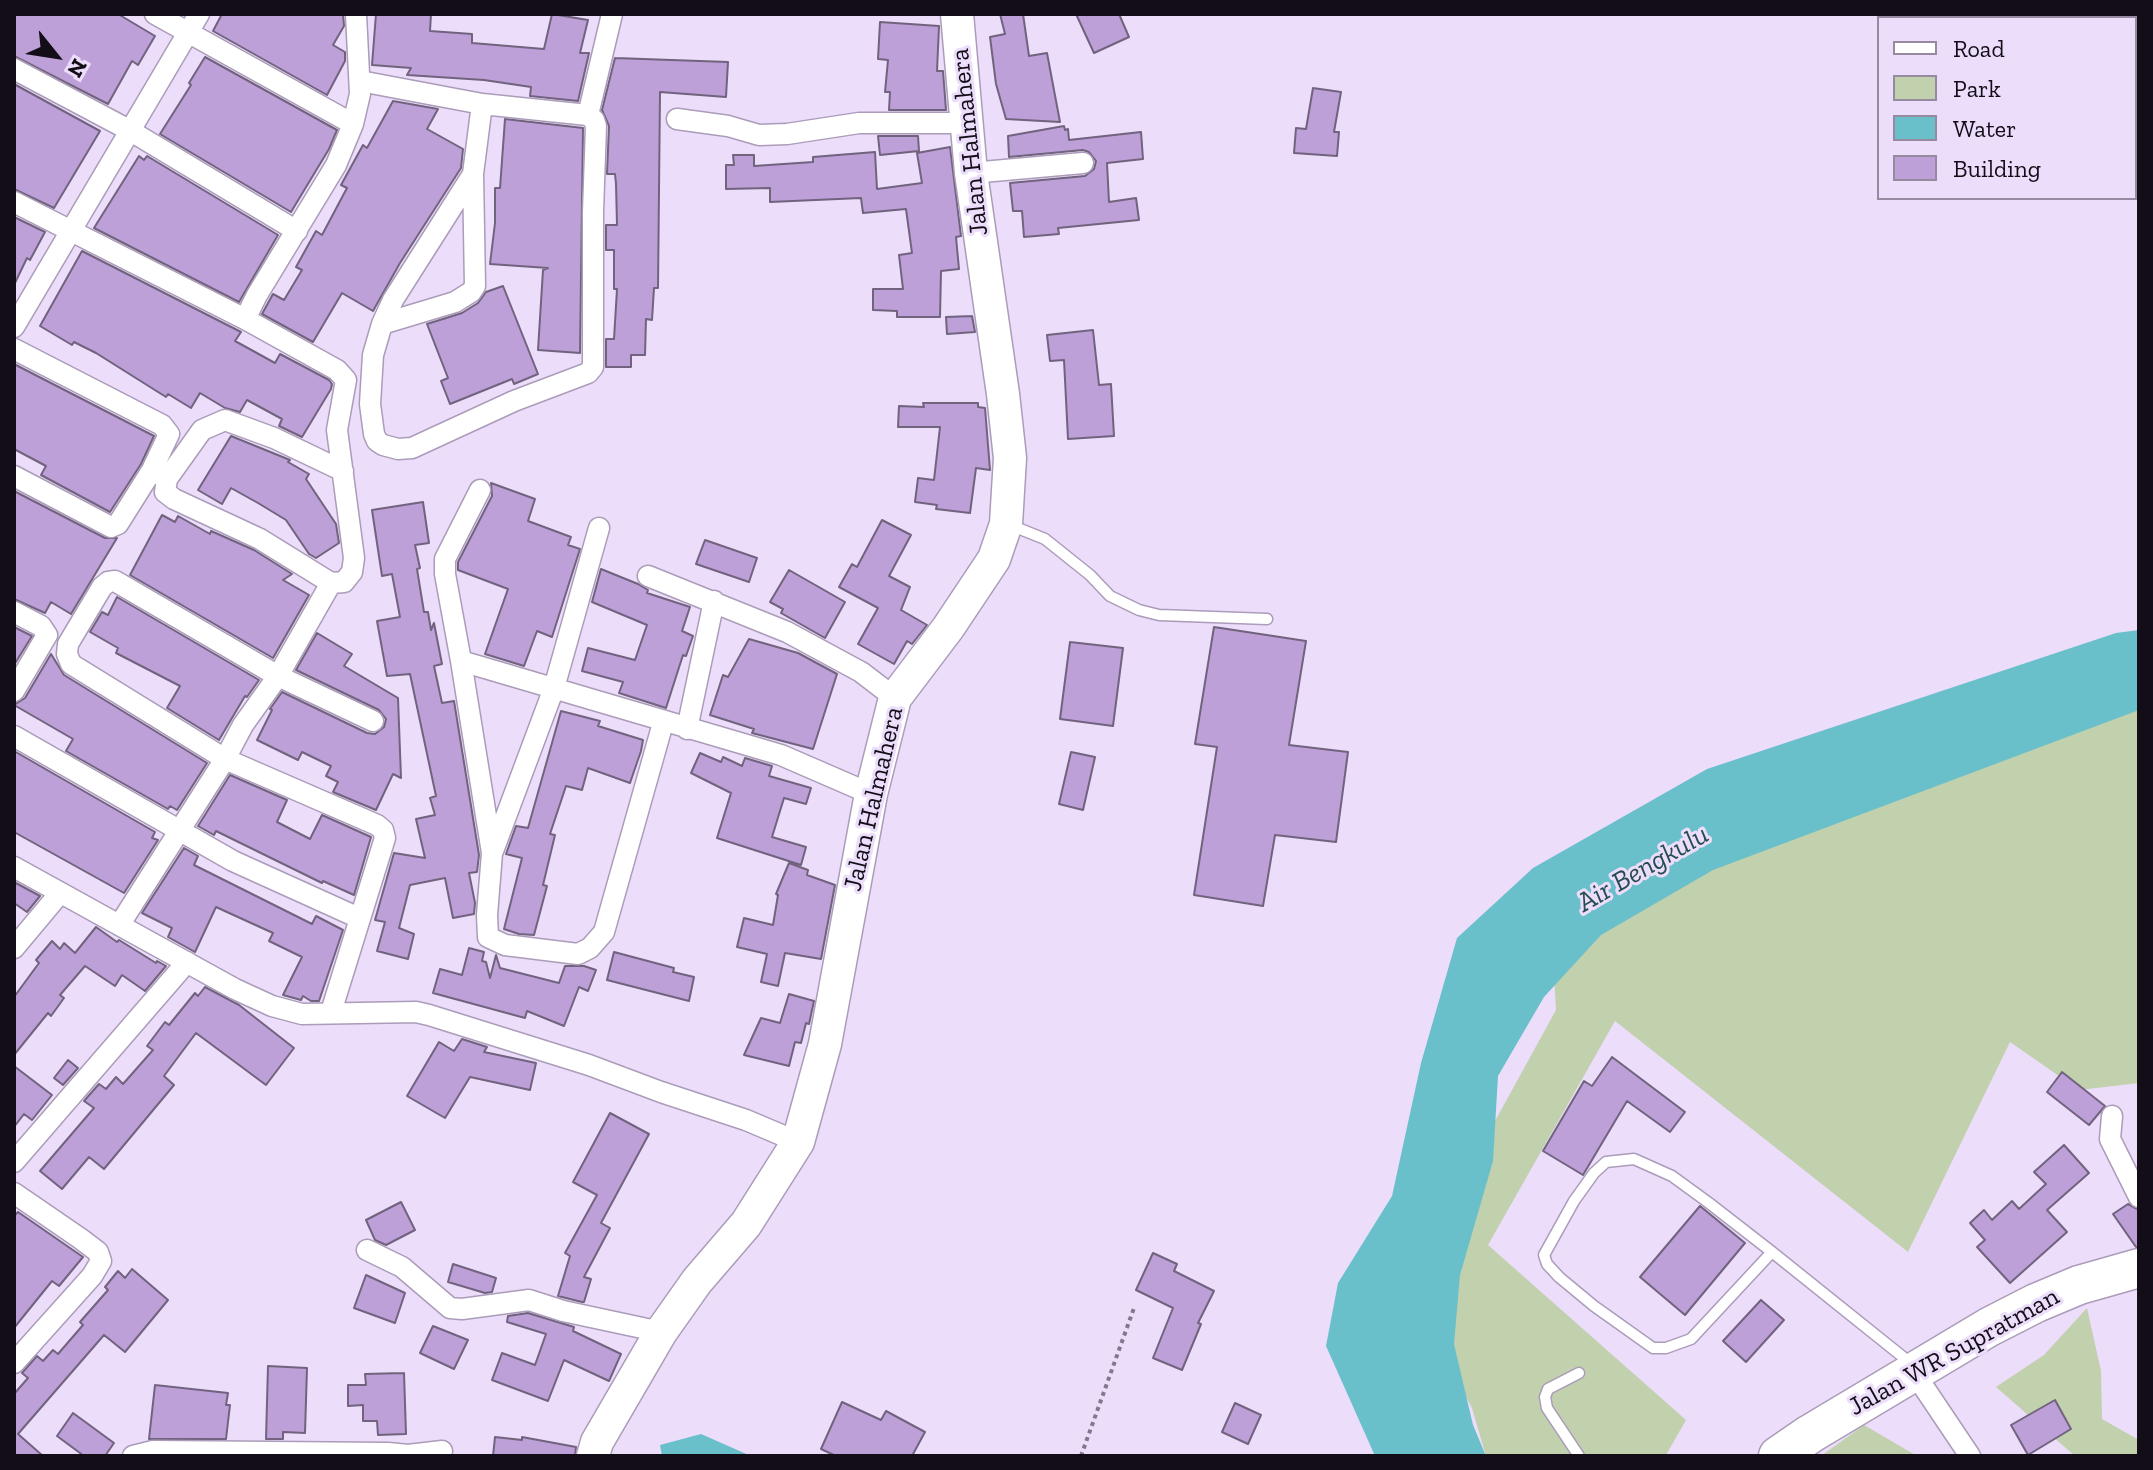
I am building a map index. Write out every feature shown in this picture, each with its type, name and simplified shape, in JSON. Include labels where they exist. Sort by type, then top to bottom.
[{"type":"highway","name":"Jalan WR Supratman","points":[[1778,1456],[1913,1371],[2036,1303],[2079,1285],[2139,1268]]},
{"type":"main road","name":"Jalan Halmahera","points":[[599,1455],[597,1442],[661,1332],[697,1281],[746,1224],[798,1142],[825,1044],[871,794],[895,698],[948,628],[994,559],[1006,524],[1010,458],[965,123],[957,14]]},
{"type":"street","points":[[155,14],[193,23],[353,124]]},
{"type":"street","points":[[245,319],[336,165],[353,124],[360,81],[356,14]]},
{"type":"street","points":[[588,115],[612,14]]},
{"type":"street","points":[[14,327],[193,23]]},
{"type":"street","points":[[14,69],[129,130],[297,231]]},
{"type":"street","points":[[360,81],[482,104],[588,115],[596,126],[593,367],[588,373],[514,401],[412,448],[398,449],[377,441],[370,404],[373,355],[393,300],[473,174]]},
{"type":"street","points":[[382,324],[455,302],[475,286],[473,174],[482,104]]},
{"type":"street","points":[[677,119],[728,126],[759,135],[859,123],[965,123]]},
{"type":"street","points":[[971,173],[1083,163]]},
{"type":"street","points":[[14,202],[245,319],[337,370],[346,380],[371,388]]},
{"type":"street","points":[[14,349],[166,429],[169,434],[159,475],[165,492],[260,539],[331,583],[344,582],[352,572],[354,558],[337,430],[346,380]]},
{"type":"street","points":[[14,476],[111,527],[118,524],[202,430],[225,420],[274,438],[343,471]]},
{"type":"street","points":[[480,490],[445,559],[445,574],[492,853],[488,937],[505,945],[578,954],[590,948],[604,932],[663,723]]},
{"type":"street","points":[[492,853],[554,688],[599,528]]},
{"type":"street","points":[[648,576],[787,632],[861,672],[895,698]]},
{"type":"street","points":[[331,1012],[385,838],[383,830],[225,759],[71,664],[67,654],[68,644],[102,587],[115,581],[278,676],[373,721]]},
{"type":"street","points":[[120,924],[225,759],[243,725],[278,676],[331,583]]},
{"type":"street","points":[[687,729],[714,601]]},
{"type":"street","points":[[14,612],[41,626],[47,635],[14,691]]},
{"type":"street","points":[[461,661],[663,723],[781,755],[871,794]]},
{"type":"street","points":[[14,736],[233,861],[359,918]]},
{"type":"street","points":[[14,867],[155,946],[272,1006],[302,1014],[416,1012],[429,1015],[589,1065],[746,1120],[798,1142]]},
{"type":"street","points":[[14,948],[60,893]]},
{"type":"street","points":[[14,1162],[187,962]]},
{"type":"street","points":[[2112,1116],[2110,1139],[2139,1197]]},
{"type":"street","points":[[14,1193],[98,1252],[101,1261],[92,1276],[14,1363]]},
{"type":"street","points":[[367,1250],[402,1267],[450,1308],[529,1300],[563,1311],[661,1332]]},
{"type":"street","points":[[1913,1371],[1970,1456]]},
{"type":"street","points":[[133,1456],[153,1451],[408,1455],[442,1451]]},
{"type":"lane","points":[[1006,524],[1045,539],[1090,575],[1101,589],[1139,610],[1159,615],[1267,619]]},
{"type":"lane","points":[[1772,1252],[1691,1339],[1666,1348],[1653,1348],[1594,1306],[1553,1271],[1544,1255],[1574,1201],[1594,1173],[1606,1162],[1634,1159],[1672,1176],[1772,1252],[1903,1357],[1913,1371]]},
{"type":"lane","points":[[1579,1373],[1548,1389],[1545,1397],[1547,1408],[1579,1456]]},
{"type":"path","points":[[1081,1456],[1134,1308]]},
{"type":"green space","points":[[2139,691],[2139,1083],[2079,1090],[2010,1042],[1908,1252],[1615,1021],[1488,1245],[1686,1420],[1666,1455],[1662,1456],[1486,1456],[1472,1408],[1434,1338],[1489,1132],[1556,1010],[1552,940],[1634,889]]},
{"type":"green space","points":[[2087,1308],[2101,1371],[2102,1419],[2139,1440],[2139,1456],[2075,1456],[1996,1387],[2044,1355]]},
{"type":"green space","points":[[1864,1425],[1917,1456],[1821,1456]]},
{"type":"water","name":"Air Bengkulu","points":[[2139,630],[2139,710],[1713,870],[1601,935],[1544,997],[1498,1076],[1493,1161],[1460,1275],[1454,1344],[1473,1425],[1486,1456],[1375,1456],[1326,1346],[1338,1283],[1392,1196],[1421,1063],[1457,938],[1533,868],[1707,769],[2116,633]]},
{"type":"water","points":[[701,1434],[751,1456],[662,1456],[660,1445]]},
{"type":"building","points":[[14,14],[118,14],[155,36],[138,65],[132,61],[108,104],[14,56]]},
{"type":"building","points":[[222,14],[343,14],[344,26],[333,45],[345,52],[345,61],[327,95],[213,31]]},
{"type":"building","points":[[376,14],[431,14],[430,31],[472,34],[472,43],[544,49],[552,14],[588,20],[580,53],[589,53],[578,101],[530,96],[531,87],[484,80],[407,75],[411,68],[372,65]]},
{"type":"building","points":[[1000,14],[1023,14],[1029,56],[1047,53],[1060,122],[1006,119],[996,84],[990,37],[1005,34]]},
{"type":"building","points":[[1076,14],[1119,14],[1129,37],[1094,53]]},
{"type":"building","points":[[880,22],[939,26],[937,71],[943,71],[946,110],[889,110],[890,92],[885,92],[888,60],[878,59]]},
{"type":"building","points":[[205,57],[337,130],[291,212],[160,134]]},
{"type":"building","points":[[615,58],[728,62],[726,97],[660,92],[658,288],[654,288],[652,320],[646,319],[645,355],[631,355],[631,367],[606,367],[606,339],[614,339],[617,289],[614,289],[614,250],[606,250],[606,225],[617,225],[615,174],[607,174],[609,126],[602,110]]},
{"type":"building","points":[[14,84],[100,131],[54,208],[14,189]]},
{"type":"building","points":[[1313,88],[1341,92],[1334,132],[1339,132],[1337,156],[1294,153],[1296,128],[1306,129]]},
{"type":"building","points":[[393,101],[438,109],[427,129],[463,149],[461,168],[373,311],[342,293],[313,342],[262,314],[273,294],[284,300],[302,270],[296,267],[316,231],[322,235],[347,188],[341,185],[363,145],[367,148]]},
{"type":"building","points":[[505,119],[583,128],[580,353],[538,350],[543,270],[548,268],[490,264],[495,188],[500,188]]},
{"type":"building","points":[[1064,126],[1065,130],[1068,129],[1069,140],[1141,132],[1143,159],[1107,163],[1109,202],[1136,198],[1139,220],[1058,228],[1059,234],[1024,237],[1022,211],[1013,211],[1010,183],[1085,176],[1094,169],[1096,161],[1083,150],[1009,157],[1008,136]]},
{"type":"building","points":[[878,136],[918,136],[919,151],[880,155]]},
{"type":"building","points":[[950,147],[961,236],[956,237],[959,269],[941,271],[940,317],[897,317],[897,311],[873,310],[873,289],[903,289],[899,255],[912,253],[906,209],[863,213],[861,198],[770,202],[770,188],[726,189],[726,165],[734,165],[733,155],[754,155],[754,166],[813,162],[813,157],[875,152],[877,189],[922,183],[917,153]]},
{"type":"building","points":[[139,156],[144,160],[147,156],[278,235],[239,302],[94,228]]},
{"type":"building","points":[[14,217],[45,232],[30,260],[27,258],[14,285]]},
{"type":"building","points":[[82,251],[241,332],[235,341],[275,363],[280,354],[329,380],[331,389],[302,437],[279,426],[282,419],[247,400],[240,412],[225,408],[200,393],[191,408],[168,394],[166,397],[96,353],[74,342],[72,345],[40,326]]},
{"type":"building","points":[[503,286],[538,374],[514,384],[512,379],[450,404],[441,381],[448,378],[427,324],[462,313],[478,303],[486,292]]},
{"type":"building","points":[[972,316],[975,332],[947,334],[946,317]]},
{"type":"building","points":[[1093,330],[1099,385],[1111,384],[1114,436],[1068,439],[1064,360],[1050,361],[1047,335]]},
{"type":"building","points":[[14,364],[154,436],[141,464],[110,512],[41,475],[46,466],[14,449]]},
{"type":"building","points":[[923,403],[978,403],[978,407],[985,408],[990,470],[976,468],[970,513],[936,509],[937,505],[915,502],[918,478],[934,480],[940,427],[898,427],[899,406],[924,407]]},
{"type":"building","points":[[231,436],[290,460],[288,462],[309,474],[306,479],[336,524],[339,543],[316,558],[309,554],[286,520],[258,503],[231,488],[222,504],[198,490]]},
{"type":"building","points":[[491,483],[535,499],[528,521],[571,537],[568,545],[580,549],[552,637],[537,631],[524,666],[485,654],[508,589],[458,570],[458,562],[492,496]]},
{"type":"building","points":[[14,491],[105,538],[117,538],[71,614],[51,602],[45,613],[14,599]]},
{"type":"building","points":[[423,502],[429,543],[415,545],[420,568],[417,569],[424,612],[428,612],[431,630],[434,623],[442,664],[434,666],[442,703],[454,701],[479,855],[477,872],[469,873],[474,914],[453,918],[445,878],[410,885],[399,928],[414,934],[408,959],[377,951],[385,922],[375,920],[394,853],[425,858],[416,819],[435,815],[430,798],[436,796],[410,674],[387,676],[377,621],[400,617],[392,574],[382,576],[372,510]]},
{"type":"building","points":[[162,515],[175,522],[178,516],[210,534],[211,531],[254,550],[292,574],[283,580],[309,595],[273,658],[130,575]]},
{"type":"building","points":[[882,520],[911,535],[889,576],[910,587],[901,610],[927,625],[912,644],[907,641],[894,664],[858,644],[878,608],[839,587],[852,564],[857,567]]},
{"type":"building","points":[[705,540],[757,558],[749,582],[696,564]]},
{"type":"building","points":[[601,569],[638,584],[648,590],[647,593],[690,607],[682,631],[693,636],[686,656],[683,655],[666,708],[619,693],[623,682],[582,671],[588,648],[635,660],[647,625],[592,602]]},
{"type":"building","points":[[789,570],[845,602],[825,638],[781,613],[783,609],[770,602]]},
{"type":"building","points":[[117,597],[259,680],[245,696],[219,740],[167,708],[180,686],[116,653],[118,648],[90,632],[102,612],[108,615]]},
{"type":"building","points":[[14,627],[32,636],[14,665]]},
{"type":"building","points":[[1214,627],[1306,641],[1289,745],[1348,752],[1336,842],[1275,835],[1263,906],[1194,895],[1217,747],[1195,744]]},
{"type":"building","points":[[317,633],[352,654],[344,666],[398,698],[401,778],[393,774],[376,810],[333,792],[338,782],[326,776],[331,766],[302,752],[298,760],[257,740],[270,709],[282,692],[367,733],[375,734],[384,727],[386,719],[379,710],[296,670]]},
{"type":"building","points":[[749,639],[798,653],[837,674],[813,749],[752,733],[754,729],[710,715],[723,675],[728,677]]},
{"type":"building","points":[[1070,642],[1123,648],[1113,726],[1060,719]]},
{"type":"building","points":[[51,654],[64,675],[207,763],[177,810],[170,806],[168,809],[66,751],[73,739],[14,705],[25,698]]},
{"type":"building","points":[[561,711],[600,721],[598,726],[643,740],[641,751],[630,783],[588,768],[582,790],[566,786],[550,834],[555,835],[543,885],[547,886],[534,935],[519,934],[504,929],[522,858],[506,854],[516,826],[528,828]]},
{"type":"building","points":[[14,751],[155,832],[152,838],[158,840],[124,893],[14,832]]},
{"type":"building","points":[[1071,752],[1095,757],[1083,810],[1059,804]]},
{"type":"building","points":[[700,753],[721,762],[723,757],[742,766],[745,758],[772,766],[769,776],[811,788],[806,804],[784,798],[772,837],[806,847],[801,865],[717,838],[731,793],[691,773]]},
{"type":"building","points":[[230,775],[287,800],[277,822],[310,839],[322,815],[371,837],[354,895],[322,883],[216,831],[214,835],[198,826]]},
{"type":"building","points":[[184,848],[198,856],[194,865],[312,924],[316,916],[343,930],[319,1001],[283,995],[302,957],[269,941],[273,933],[216,907],[195,952],[168,937],[172,928],[142,913]]},
{"type":"building","points":[[789,863],[808,870],[807,875],[835,885],[821,959],[785,953],[778,986],[761,982],[767,954],[737,947],[744,918],[773,925],[776,894]]},
{"type":"building","points":[[14,882],[40,896],[27,912],[14,903]]},
{"type":"building","points":[[96,927],[117,942],[119,940],[166,966],[145,991],[122,975],[115,986],[85,966],[60,995],[64,998],[51,1016],[48,1013],[14,1055],[14,997],[39,963],[36,960],[52,941],[60,949],[64,943],[75,953]]},
{"type":"building","points":[[469,948],[484,952],[482,961],[486,962],[490,978],[496,955],[500,968],[559,983],[565,966],[584,966],[596,970],[588,991],[579,987],[564,1026],[527,1011],[525,1018],[433,993],[440,969],[462,975]]},
{"type":"building","points":[[614,952],[674,968],[673,972],[694,977],[689,1001],[607,980]]},
{"type":"building","points":[[205,987],[239,1005],[294,1048],[266,1085],[196,1033],[164,1076],[174,1085],[104,1169],[89,1157],[62,1189],[40,1171],[94,1108],[84,1101],[99,1084],[106,1089],[116,1077],[123,1084],[153,1050],[147,1046],[165,1022],[169,1025],[195,993],[198,996]]},
{"type":"building","points":[[789,994],[814,1001],[809,1024],[806,1023],[801,1043],[795,1042],[789,1066],[744,1055],[761,1018],[780,1023]]},
{"type":"building","points":[[462,1039],[487,1047],[484,1052],[536,1063],[530,1090],[470,1077],[445,1118],[407,1096],[439,1042],[454,1051]]},
{"type":"building","points":[[1612,1057],[1685,1112],[1670,1132],[1627,1101],[1583,1175],[1543,1151],[1584,1081],[1592,1086]]},
{"type":"building","points":[[68,1060],[78,1068],[63,1085],[54,1078]]},
{"type":"building","points":[[14,1066],[52,1095],[32,1120],[24,1114],[14,1127]]},
{"type":"building","points":[[2062,1072],[2105,1106],[2089,1125],[2047,1092]]},
{"type":"building","points":[[610,1113],[649,1134],[601,1223],[610,1228],[584,1277],[591,1279],[582,1302],[558,1296],[570,1256],[565,1253],[597,1195],[573,1182]]},
{"type":"building","points":[[2064,1145],[2089,1173],[2047,1210],[2067,1232],[2010,1283],[1977,1247],[1985,1240],[1970,1223],[1984,1210],[1992,1220],[2012,1201],[2019,1209],[2046,1184],[2034,1172]]},
{"type":"building","points":[[401,1202],[415,1230],[386,1245],[375,1240],[366,1220]]},
{"type":"building","points":[[2128,1204],[2139,1210],[2139,1247],[2113,1214]]},
{"type":"building","points":[[1700,1206],[1745,1243],[1685,1315],[1640,1277]]},
{"type":"building","points":[[18,1212],[83,1257],[59,1286],[52,1281],[14,1328],[14,1216]]},
{"type":"building","points":[[1153,1253],[1177,1264],[1174,1271],[1214,1291],[1198,1323],[1201,1324],[1182,1370],[1153,1358],[1173,1308],[1136,1290]]},
{"type":"building","points":[[453,1264],[496,1278],[492,1292],[485,1293],[448,1282]]},
{"type":"building","points":[[132,1269],[168,1300],[125,1352],[104,1335],[18,1434],[43,1456],[14,1456],[14,1394],[28,1378],[22,1373],[37,1356],[43,1361],[53,1350],[58,1354],[83,1325],[80,1322],[108,1290],[105,1287],[118,1271],[125,1278]]},
{"type":"building","points":[[366,1275],[405,1293],[395,1323],[354,1308]]},
{"type":"building","points":[[1761,1300],[1784,1320],[1746,1362],[1723,1341]]},
{"type":"building","points":[[528,1313],[574,1327],[573,1331],[621,1354],[609,1381],[564,1360],[548,1401],[492,1380],[502,1353],[535,1365],[546,1334],[507,1322],[508,1316]]},
{"type":"building","points":[[433,1326],[468,1340],[454,1369],[420,1353]]},
{"type":"building","points":[[268,1366],[307,1368],[305,1433],[283,1432],[283,1439],[266,1439]]},
{"type":"building","points":[[404,1373],[406,1434],[378,1435],[377,1421],[363,1421],[363,1405],[348,1406],[348,1385],[366,1385],[365,1374]]},
{"type":"building","points":[[155,1385],[228,1393],[226,1405],[230,1405],[226,1439],[149,1439]]},
{"type":"building","points":[[2055,1400],[2071,1429],[2028,1455],[2011,1425]]},
{"type":"building","points":[[842,1402],[881,1420],[886,1411],[925,1432],[912,1456],[836,1456],[821,1449]]},
{"type":"building","points":[[1235,1403],[1261,1415],[1248,1444],[1222,1432]]},
{"type":"building","points":[[73,1413],[114,1443],[105,1456],[84,1456],[57,1436]]},
{"type":"building","points":[[495,1437],[522,1440],[522,1437],[576,1447],[575,1456],[493,1456]]}]
